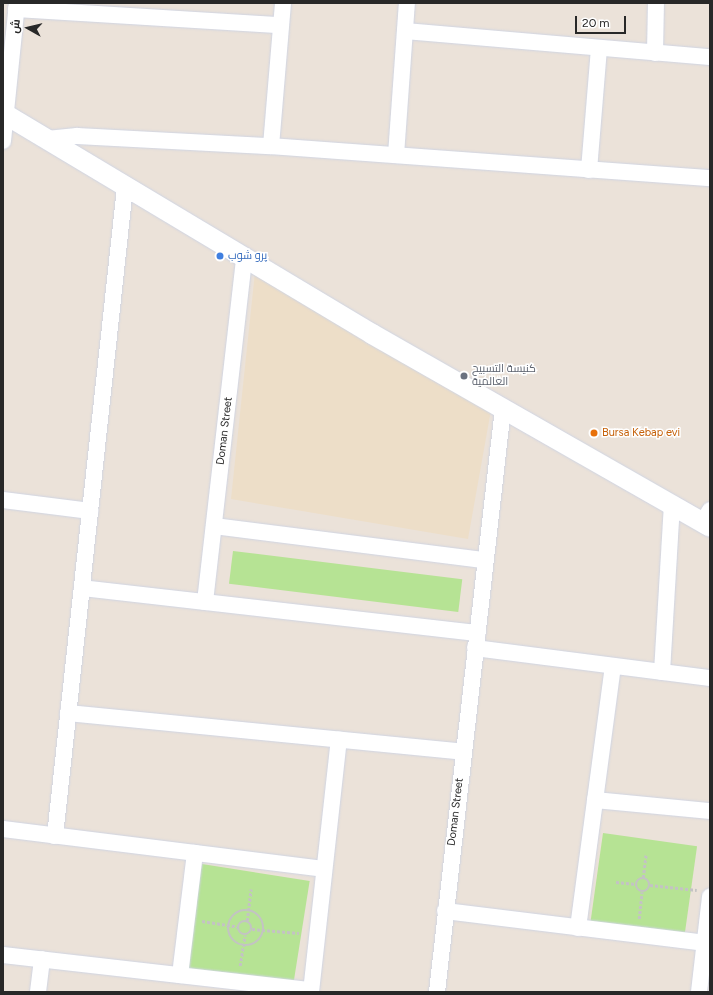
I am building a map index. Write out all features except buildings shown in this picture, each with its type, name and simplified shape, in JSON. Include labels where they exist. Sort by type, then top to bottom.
[{"type":"street","points":[[271,146],[283,3]]},
{"type":"street","points":[[396,155],[407,3]]},
{"type":"street","points":[[656,3],[656,53]]},
{"type":"street","points":[[3,141],[4,113],[17,6],[159,10],[281,25]]},
{"type":"street","points":[[405,30],[598,49],[710,57]]},
{"type":"street","points":[[590,170],[598,49]]},
{"type":"street","points":[[4,113],[244,259],[672,505],[707,520]]},
{"type":"street","points":[[47,139],[77,136],[271,146],[710,178]]},
{"type":"street","points":[[55,836],[125,187]]},
{"type":"street","name":"Doman Street","points":[[204,602],[244,259]]},
{"type":"street","name":"Doman Street","points":[[437,992],[503,408]]},
{"type":"street","points":[[3,500],[90,510]]},
{"type":"street","points":[[662,672],[672,505]]},
{"type":"street","points":[[214,526],[486,560]]},
{"type":"street","points":[[82,588],[204,602],[476,641],[613,666],[710,678]]},
{"type":"street","points":[[578,928],[613,666]]},
{"type":"street","points":[[68,712],[463,752]]},
{"type":"street","points":[[3,955],[311,991],[339,740]]},
{"type":"street","points":[[595,800],[710,811]]},
{"type":"street","points":[[3,829],[324,869]]},
{"type":"street","points":[[180,975],[196,853]]},
{"type":"street","points":[[698,992],[704,943],[706,894]]},
{"type":"street","points":[[445,911],[704,943]]},
{"type":"street","points":[[38,992],[42,959]]},
{"type":"path","points":[[616,882],[636,884],[643,878],[646,855]]},
{"type":"path","points":[[643,878],[650,885],[706,894]]},
{"type":"path","points":[[636,884],[642,892]]},
{"type":"path","points":[[638,921],[642,892],[650,885]]},
{"type":"path","points":[[187,919],[228,927],[238,927],[246,921],[251,889]]},
{"type":"path","points":[[248,910],[261,918],[264,930],[259,940],[243,946],[232,940],[228,927],[234,913],[248,910]]},
{"type":"path","points":[[246,921],[252,929]]},
{"type":"path","points":[[238,927],[245,935]]},
{"type":"path","points":[[240,971],[245,935],[252,929],[299,933]]},
{"type":"shaded area","points":[[255,272],[491,410],[468,539],[231,499]]},
{"type":"green space","points":[[233,551],[462,579],[458,612],[229,584]]},
{"type":"green space","points":[[603,833],[697,846],[685,935],[590,922]]},
{"type":"green space","points":[[202,864],[310,881],[293,986],[185,969]]},
{"type":"place","name":"پرو شوب","points":[[220,256]]},
{"type":"place","name":"كنيسة التسبيح العالمية","points":[[464,376]]},
{"type":"place","name":"Bursa Kebap evi","points":[[594,433]]}]
